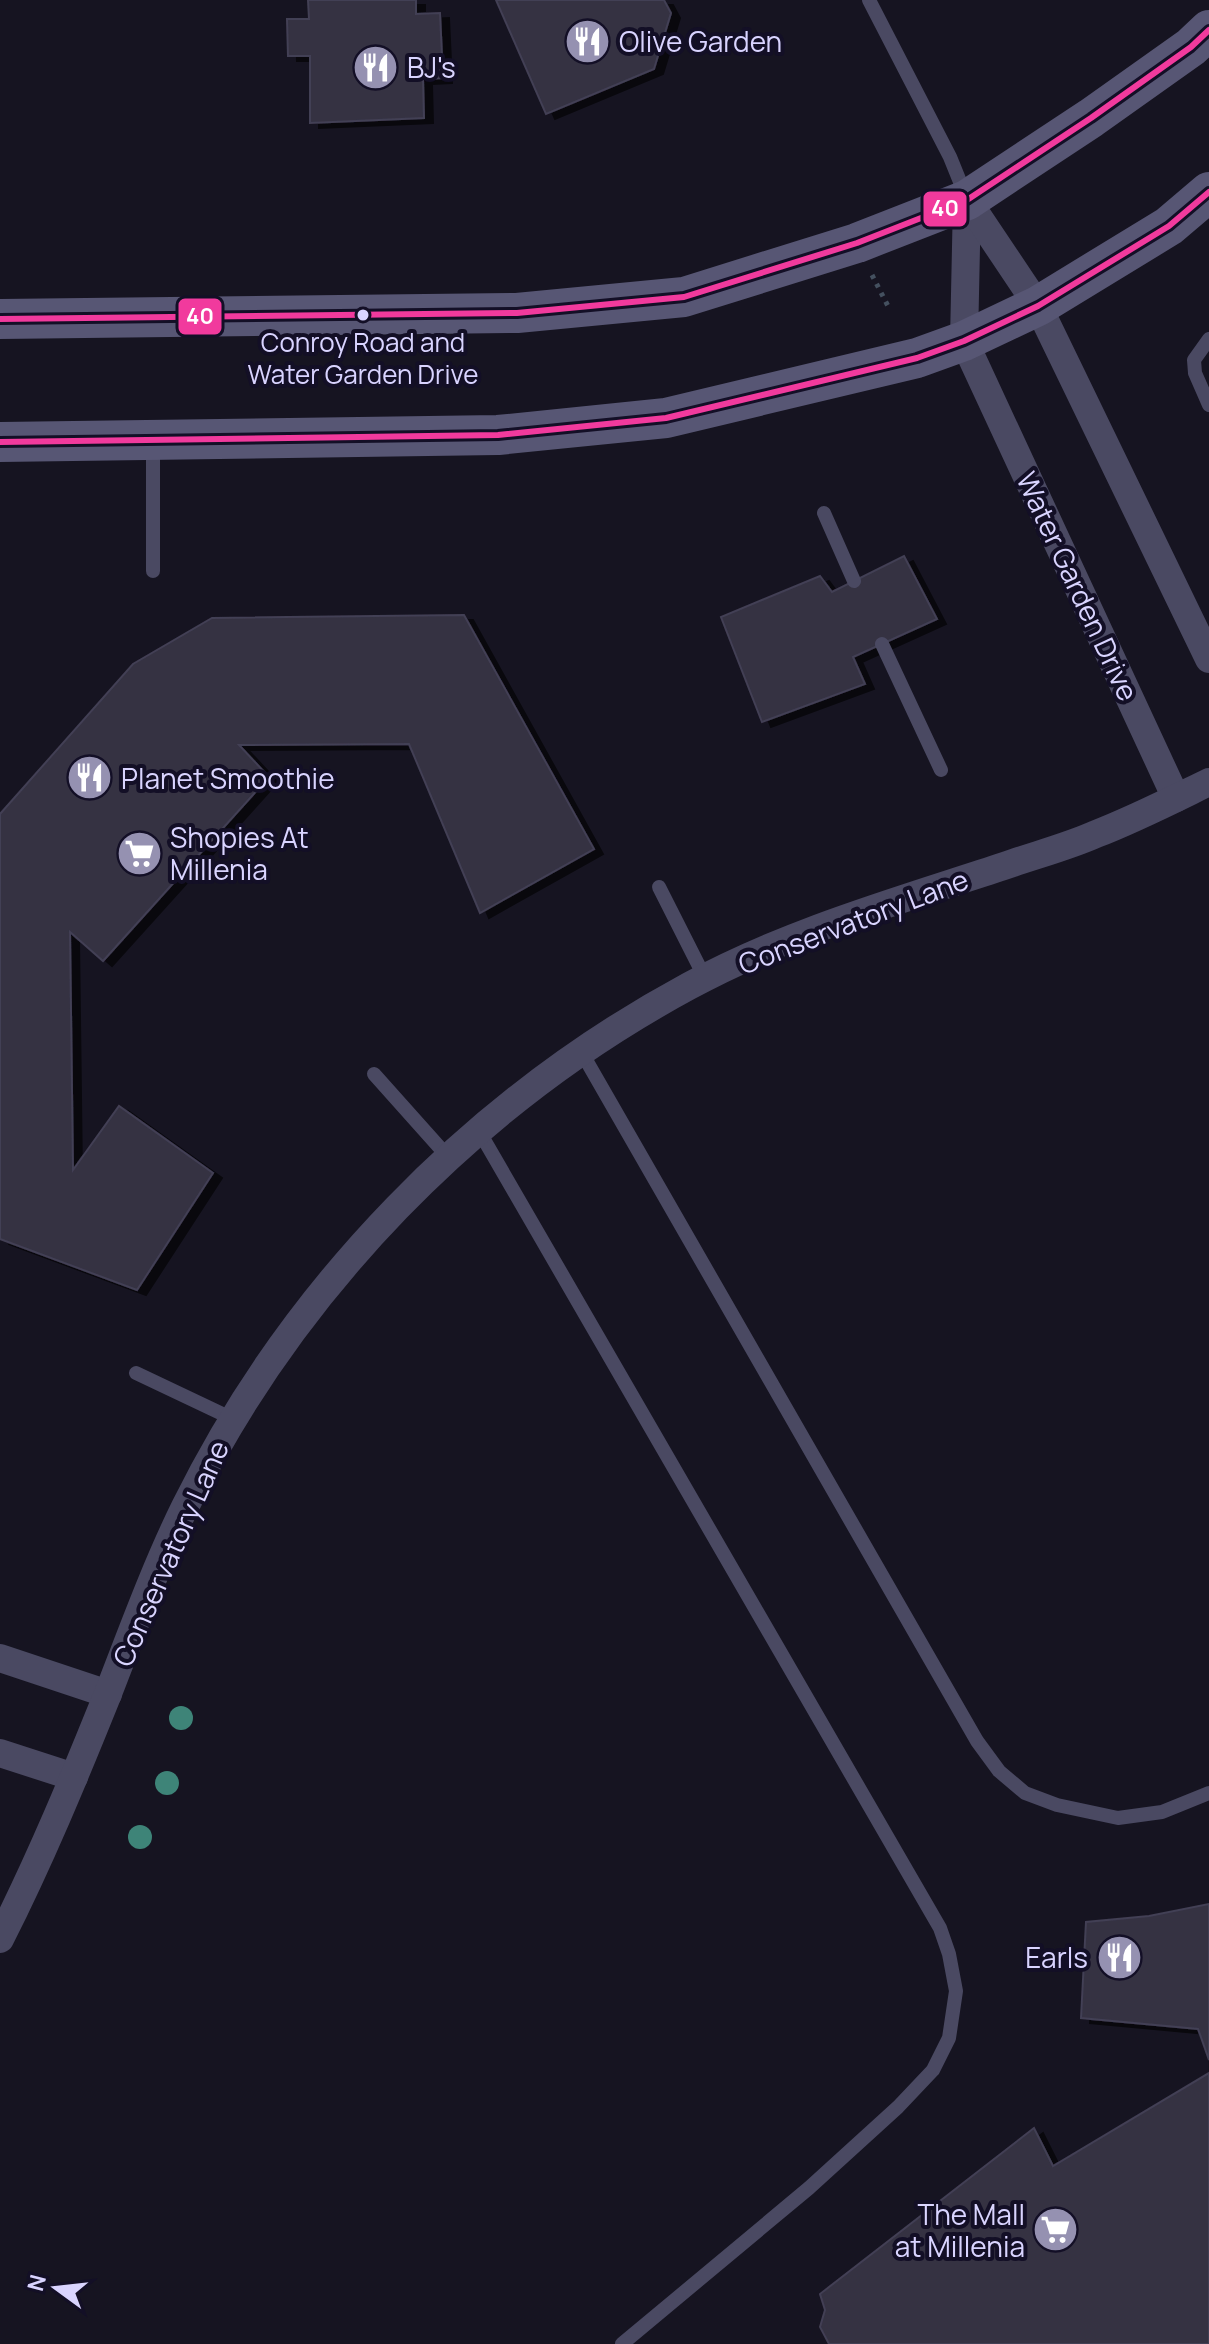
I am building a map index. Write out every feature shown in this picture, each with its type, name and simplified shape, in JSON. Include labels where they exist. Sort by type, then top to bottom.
[{"type":"main road","points":[[0,319],[517,313],[684,297],[857,243],[967,200],[1091,118],[1191,47],[1209,30]]},
{"type":"main road","points":[[0,442],[498,435],[666,418],[917,358],[964,341],[1038,306],[1169,226],[1209,192]]},
{"type":"street","points":[[967,200],[1038,306],[1209,659]]},
{"type":"street","points":[[964,341],[967,200]]},
{"type":"street","name":"Water Garden Drive","points":[[964,341],[1176,798]]},
{"type":"street","points":[[1176,798],[1209,782]]},
{"type":"street","name":"Conservatory Lane","points":[[0,1939],[40,1857],[108,1694],[141,1605],[184,1509],[233,1419],[284,1343],[336,1276],[396,1207],[479,1131],[540,1081],[705,978],[808,932],[1095,835],[1176,798]]},
{"type":"street","name":"Conservatory Lane","points":[[0,1658],[108,1694]]},
{"type":"street","points":[[0,1753],[74,1777]]},
{"type":"lane","points":[[869,0],[950,157],[967,200]]},
{"type":"lane","points":[[1209,339],[1194,360],[1195,373],[1209,405]]},
{"type":"lane","points":[[153,438],[153,571]]},
{"type":"lane","points":[[824,513],[854,581]]},
{"type":"lane","points":[[882,644],[941,770]]},
{"type":"lane","points":[[659,887],[705,978]]},
{"type":"lane","points":[[582,1053],[977,1741],[999,1771],[1025,1793],[1057,1805],[1118,1818],[1162,1812],[1209,1793]]},
{"type":"lane","points":[[374,1074],[449,1158]]},
{"type":"lane","points":[[479,1131],[940,1928],[956,1991],[949,2038],[933,2070],[898,2107],[809,2188],[622,2344]]},
{"type":"lane","points":[[136,1373],[233,1419]]},
{"type":"path","points":[[871,272],[890,310]]},
{"type":"building","name":"BJ's","points":[[308,0],[416,0],[416,14],[440,13],[443,78],[423,79],[424,118],[310,123],[310,56],[288,56],[287,19],[309,19]]},
{"type":"building","name":"Olive Garden","points":[[496,0],[664,0],[671,13],[654,69],[546,114]]},
{"type":"building","points":[[904,556],[937,619],[853,657],[865,684],[762,722],[721,617],[820,576],[832,592]]},
{"type":"building","points":[[464,615],[594,849],[480,913],[409,744],[239,745],[269,777],[103,961],[70,932],[73,1170],[119,1106],[213,1173],[137,1290],[0,1239],[0,814],[133,664],[212,618]]},
{"type":"building","points":[[1209,1904],[1209,2060],[1198,2029],[1081,2018],[1086,1922],[1149,1916]]},
{"type":"building","name":"The Mall at Millenia","points":[[1209,2073],[1209,2344],[829,2344],[820,2327],[825,2310],[820,2294],[1034,2128],[1053,2166]]},
{"type":"transit line","name":"40","points":[[0,319],[517,313],[684,297],[857,243],[967,200],[1091,118],[1191,47],[1209,30]]},
{"type":"transit line","name":"40","points":[[0,442],[498,435],[666,418],[917,358],[964,341],[1038,306],[1169,226],[1209,192]]},
{"type":"place","name":"Olive Garden","points":[[588,41]]},
{"type":"place","name":"BJ's","points":[[376,67]]},
{"type":"place","name":"Conroy Road and Water Garden Drive","points":[[363,315]]},
{"type":"place","name":"Planet Smoothie","points":[[90,778]]},
{"type":"place","name":"Shopies At Millenia","points":[[139,853]]},
{"type":"place","name":"Earls","points":[[1119,1957]]},
{"type":"place","name":"The Mall at Millenia","points":[[1056,2230]]}]
